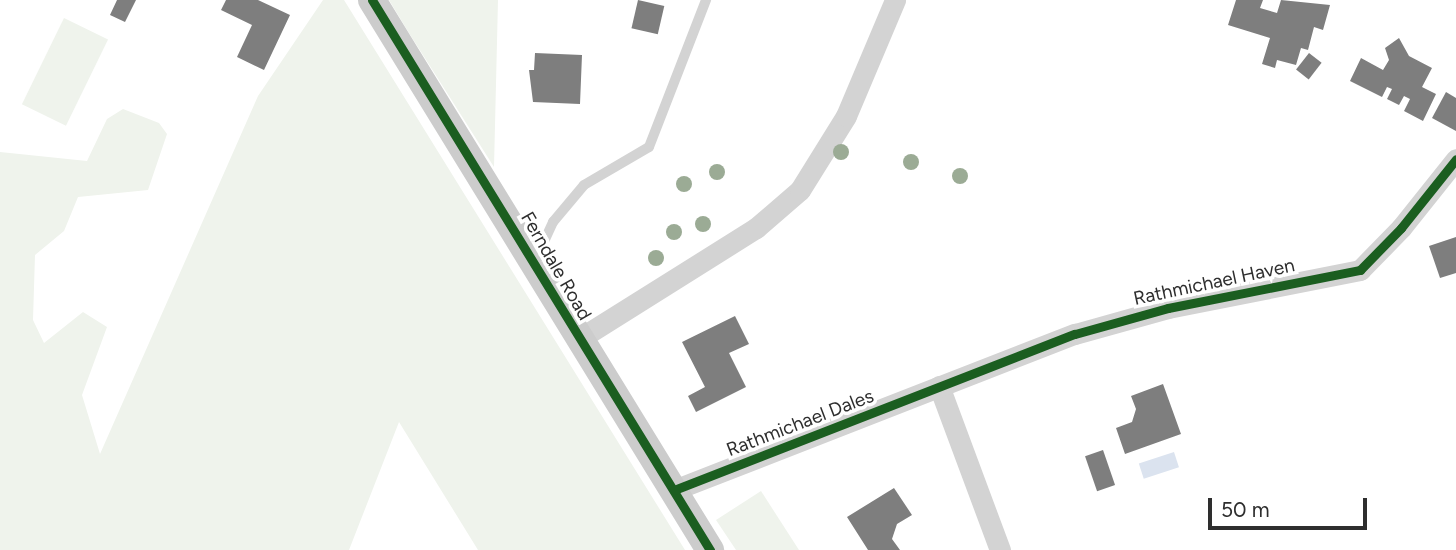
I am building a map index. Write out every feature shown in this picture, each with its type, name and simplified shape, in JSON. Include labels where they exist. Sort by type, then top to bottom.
[{"type":"street","name":"Ferndale Road","points":[[372,0],[535,261],[579,339],[709,550]]},
{"type":"street","points":[[579,339],[756,228],[800,190],[846,116],[895,0]]},
{"type":"street","name":"Rathmichael Haven","points":[[939,387],[1075,334],[1168,308],[1360,270],[1401,228],[1456,159]]},
{"type":"street","points":[[939,387],[1000,550]]},
{"type":"street","name":"Rathmichael Dales","points":[[674,490],[939,387]]},
{"type":"lane","points":[[535,261],[553,222],[583,185],[649,148],[706,0]]},
{"type":"shaded area","points":[[323,0],[344,0],[685,550],[478,550],[399,422],[349,550],[0,550],[0,152],[87,161],[107,119],[123,109],[159,123],[167,134],[148,190],[78,197],[64,231],[35,255],[33,320],[44,343],[83,312],[107,327],[82,395],[100,454],[258,96]]},
{"type":"shaded area","points":[[389,0],[498,0],[494,167],[409,33]]},
{"type":"shaded area","points":[[64,18],[108,39],[66,126],[22,104]]},
{"type":"shaded area","points":[[1174,452],[1179,467],[1144,479],[1139,463]]},
{"type":"shaded area","points":[[761,491],[799,550],[736,550],[716,520]]},
{"type":"building","points":[[117,0],[136,0],[125,22],[110,15]]},
{"type":"building","points":[[226,0],[258,0],[290,15],[264,70],[237,57],[252,25],[221,10]]},
{"type":"building","points":[[638,0],[664,6],[658,34],[631,28]]},
{"type":"building","points":[[1236,0],[1263,0],[1260,8],[1277,13],[1281,0],[1330,5],[1323,30],[1314,27],[1308,50],[1301,48],[1296,65],[1277,60],[1275,68],[1262,64],[1270,38],[1228,25]]},
{"type":"building","points":[[1399,38],[1409,56],[1432,68],[1422,87],[1436,94],[1423,121],[1404,111],[1410,99],[1404,96],[1399,105],[1387,99],[1392,89],[1387,87],[1382,97],[1350,81],[1361,58],[1383,70],[1389,60],[1385,48]]},
{"type":"building","points":[[535,53],[582,55],[580,104],[533,102],[529,70],[534,70]]},
{"type":"building","points":[[1309,53],[1322,63],[1309,79],[1296,70]]},
{"type":"building","points":[[1446,92],[1456,98],[1456,131],[1432,118]]},
{"type":"building","points":[[1456,237],[1456,273],[1440,278],[1429,246]]},
{"type":"building","points":[[735,316],[749,344],[729,353],[746,387],[696,412],[688,396],[705,387],[682,342]]},
{"type":"building","points":[[1163,384],[1181,434],[1125,454],[1116,428],[1132,422],[1136,409],[1131,396]]},
{"type":"building","points":[[1103,450],[1115,485],[1097,491],[1085,456]]},
{"type":"building","points":[[894,488],[912,515],[897,524],[892,539],[900,550],[868,550],[847,517]]},
{"type":"cycle path","points":[[372,0],[710,550]]},
{"type":"cycle path","points":[[674,490],[1075,334],[1168,308],[1360,270],[1401,228],[1456,159]]}]
